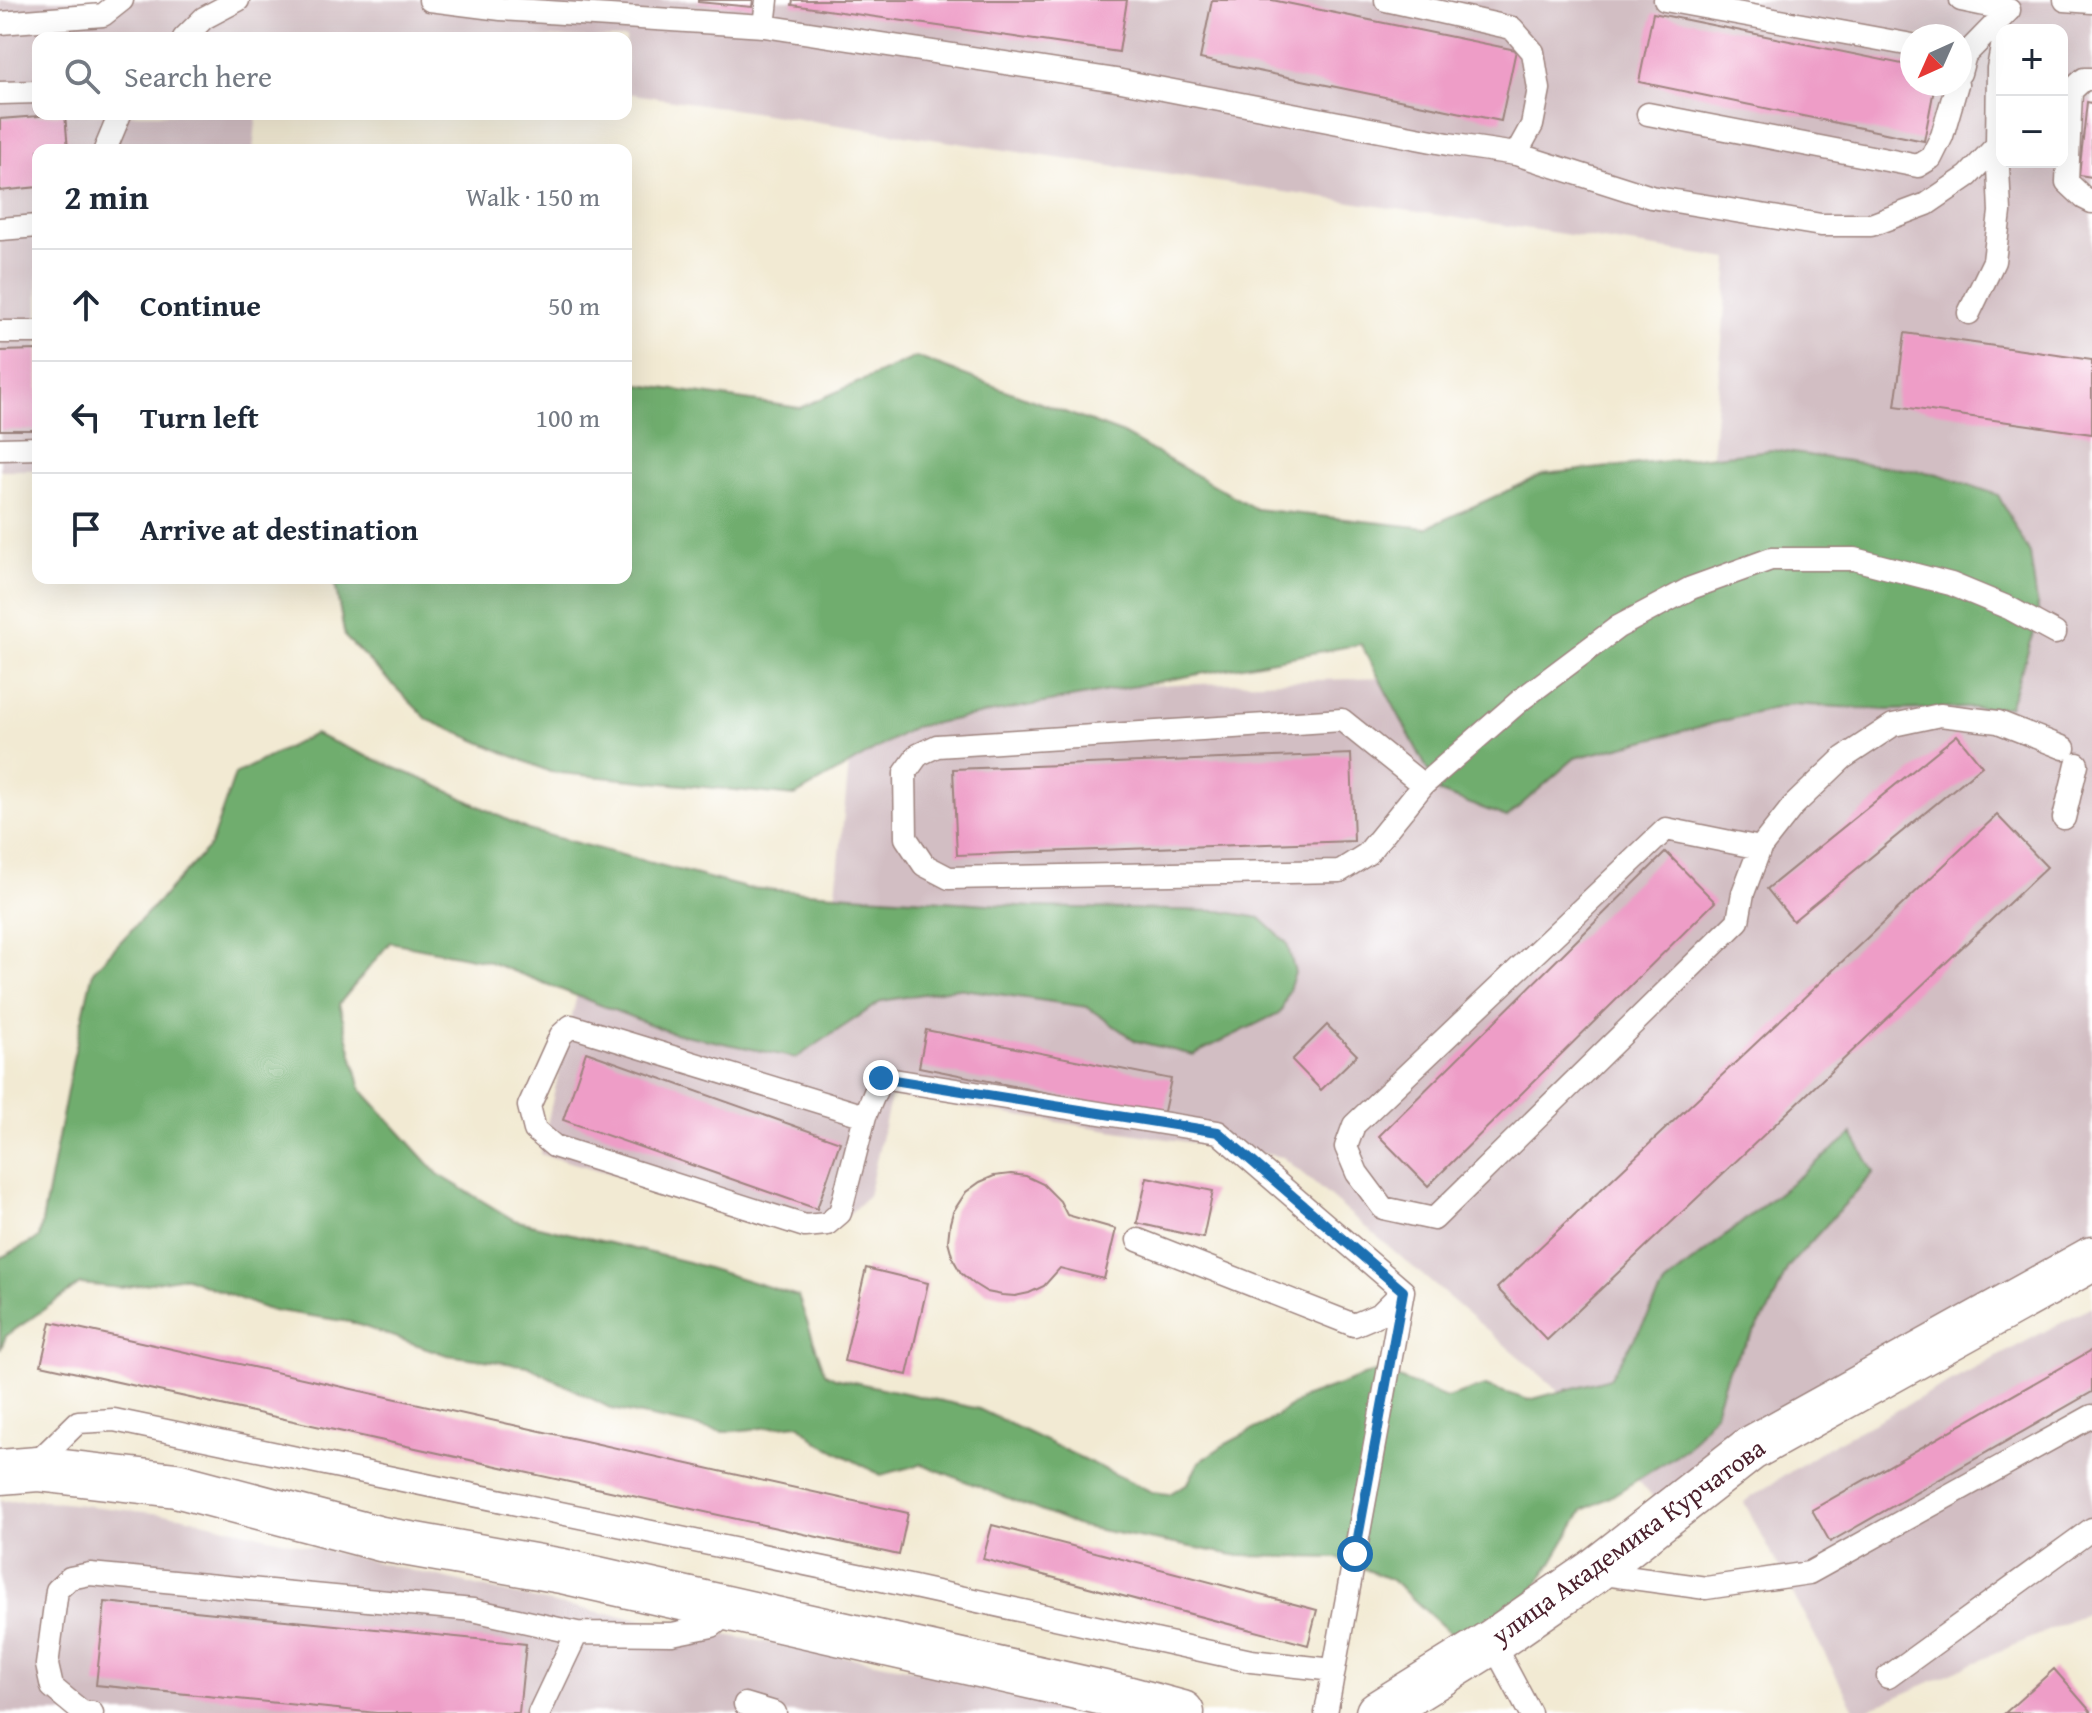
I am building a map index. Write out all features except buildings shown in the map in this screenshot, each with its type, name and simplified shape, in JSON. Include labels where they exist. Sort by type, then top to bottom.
[{"type":"main road","name":"улица Академика Курчатова","points":[[1378,1713],[1492,1642],[1593,1572],[1750,1449],[2092,1259]]},
{"type":"main road","points":[[14,1471],[38,1469],[176,1485],[381,1539],[562,1571],[1182,1713]]},
{"type":"lane","points":[[0,23],[103,15],[122,0]]},
{"type":"lane","points":[[190,32],[204,18],[238,0]]},
{"type":"lane","points":[[430,0],[501,9],[764,26],[1116,80],[1448,144],[1516,154],[1651,197],[1821,225],[1871,225],[1927,204],[1968,176],[1996,146]]},
{"type":"lane","points":[[764,26],[767,0]]},
{"type":"lane","points":[[1386,0],[1512,28],[1533,52],[1539,89],[1532,125],[1516,154]]},
{"type":"lane","points":[[1665,0],[1900,43]]},
{"type":"lane","points":[[1961,0],[2008,13],[1972,51]]},
{"type":"lane","points":[[2065,0],[2092,2]]},
{"type":"lane","points":[[2092,79],[2084,79],[2071,91],[2067,182],[2092,202]]},
{"type":"lane","points":[[0,93],[32,92]]},
{"type":"lane","points":[[1648,114],[1918,166],[1931,158],[1942,136],[1954,96]]},
{"type":"lane","points":[[108,144],[118,120]]},
{"type":"lane","points":[[1969,313],[1994,261],[2000,212],[1998,168]]},
{"type":"lane","points":[[0,229],[32,226]]},
{"type":"lane","points":[[0,332],[32,332]]},
{"type":"lane","points":[[0,449],[32,448]]},
{"type":"lane","points":[[1423,785],[1342,720],[937,746],[918,755],[905,773],[906,838],[924,865],[949,878],[1340,871],[1367,854],[1423,785],[1522,699],[1618,627],[1691,588],[1771,559],[1854,559],[1951,584],[2009,608],[2055,633]]},
{"type":"lane","points":[[1760,848],[1666,829],[1354,1125],[1346,1147],[1357,1173],[1383,1208],[1434,1219],[1738,921],[1743,893],[1760,848],[1793,806],[1843,758],[1893,725],[1940,715],[1998,722],[2070,756],[2064,818]]},
{"type":"lane","points":[[865,1116],[571,1026],[561,1035],[529,1106],[535,1130],[554,1146],[805,1226],[827,1224],[840,1213],[865,1116],[881,1078],[1218,1132],[1403,1291]]},
{"type":"lane","points":[[1138,1240],[1354,1325],[1380,1314],[1403,1291]]},
{"type":"lane","points":[[1326,1713],[1403,1291]]},
{"type":"lane","points":[[1593,1572],[1706,1588],[1809,1573],[2092,1416]]},
{"type":"lane","points":[[14,1471],[78,1422],[114,1420],[882,1580],[1251,1661],[1334,1670]]},
{"type":"lane","points":[[1888,1677],[2092,1529]]},
{"type":"lane","points":[[92,1713],[82,1712],[52,1687],[47,1665],[57,1590],[70,1578],[90,1574],[473,1610],[577,1633],[672,1634],[712,1626],[732,1610]]},
{"type":"lane","points":[[539,1713],[577,1633]]},
{"type":"lane","points":[[1492,1642],[1530,1713]]},
{"type":"lane","points":[[745,1704],[775,1713]]},
{"type":"shaded area","points":[[0,0],[2092,0],[2092,1240],[1660,1506],[1571,1401],[1283,1157],[891,1096],[868,1196],[829,1233],[540,1154],[582,973],[822,1030],[856,695],[1694,668],[1729,259],[632,94],[632,32],[32,32],[32,120],[256,120],[254,144],[32,144],[32,470],[0,470]]},
{"type":"shaded area","points":[[2092,1306],[2092,1614],[2090,1612],[1856,1713],[1744,1502],[1828,1447]]},
{"type":"shaded area","points":[[37,1500],[180,1516],[545,1602],[902,1667],[1075,1713],[0,1713],[0,1501]]},
{"type":"green space","points":[[916,357],[1121,433],[1256,509],[1426,528],[1544,474],[1772,450],[1938,474],[1998,495],[2030,554],[2039,618],[2009,707],[1888,710],[1791,704],[1575,758],[1507,817],[1440,793],[1361,644],[914,727],[795,796],[550,772],[428,720],[345,637],[335,584],[632,584],[632,384],[800,408]]},
{"type":"green space","points":[[314,734],[434,784],[528,830],[746,888],[1033,907],[1220,911],[1260,918],[1287,943],[1295,973],[1281,1012],[1193,1055],[1136,1041],[1087,1007],[957,988],[882,1001],[796,1058],[670,1032],[487,961],[390,942],[339,1004],[361,1089],[438,1174],[514,1220],[688,1262],[798,1296],[825,1373],[835,1378],[979,1409],[1152,1492],[1169,1494],[1188,1483],[1199,1462],[1303,1398],[1380,1370],[1446,1398],[1485,1386],[1529,1400],[1610,1378],[1665,1284],[1852,1134],[1874,1172],[1788,1267],[1770,1309],[1728,1369],[1715,1412],[1687,1448],[1610,1497],[1583,1510],[1531,1593],[1496,1624],[1450,1633],[1392,1580],[1338,1558],[1239,1556],[1078,1526],[922,1464],[881,1475],[818,1442],[799,1424],[724,1432],[612,1409],[528,1366],[447,1355],[350,1322],[266,1309],[184,1277],[122,1288],[80,1284],[6,1336],[0,1350],[0,1258],[39,1238],[93,971],[210,846],[235,774]]},
{"type":"route","points":[[881,1078],[1218,1132],[1403,1291],[1355,1554]]}]
